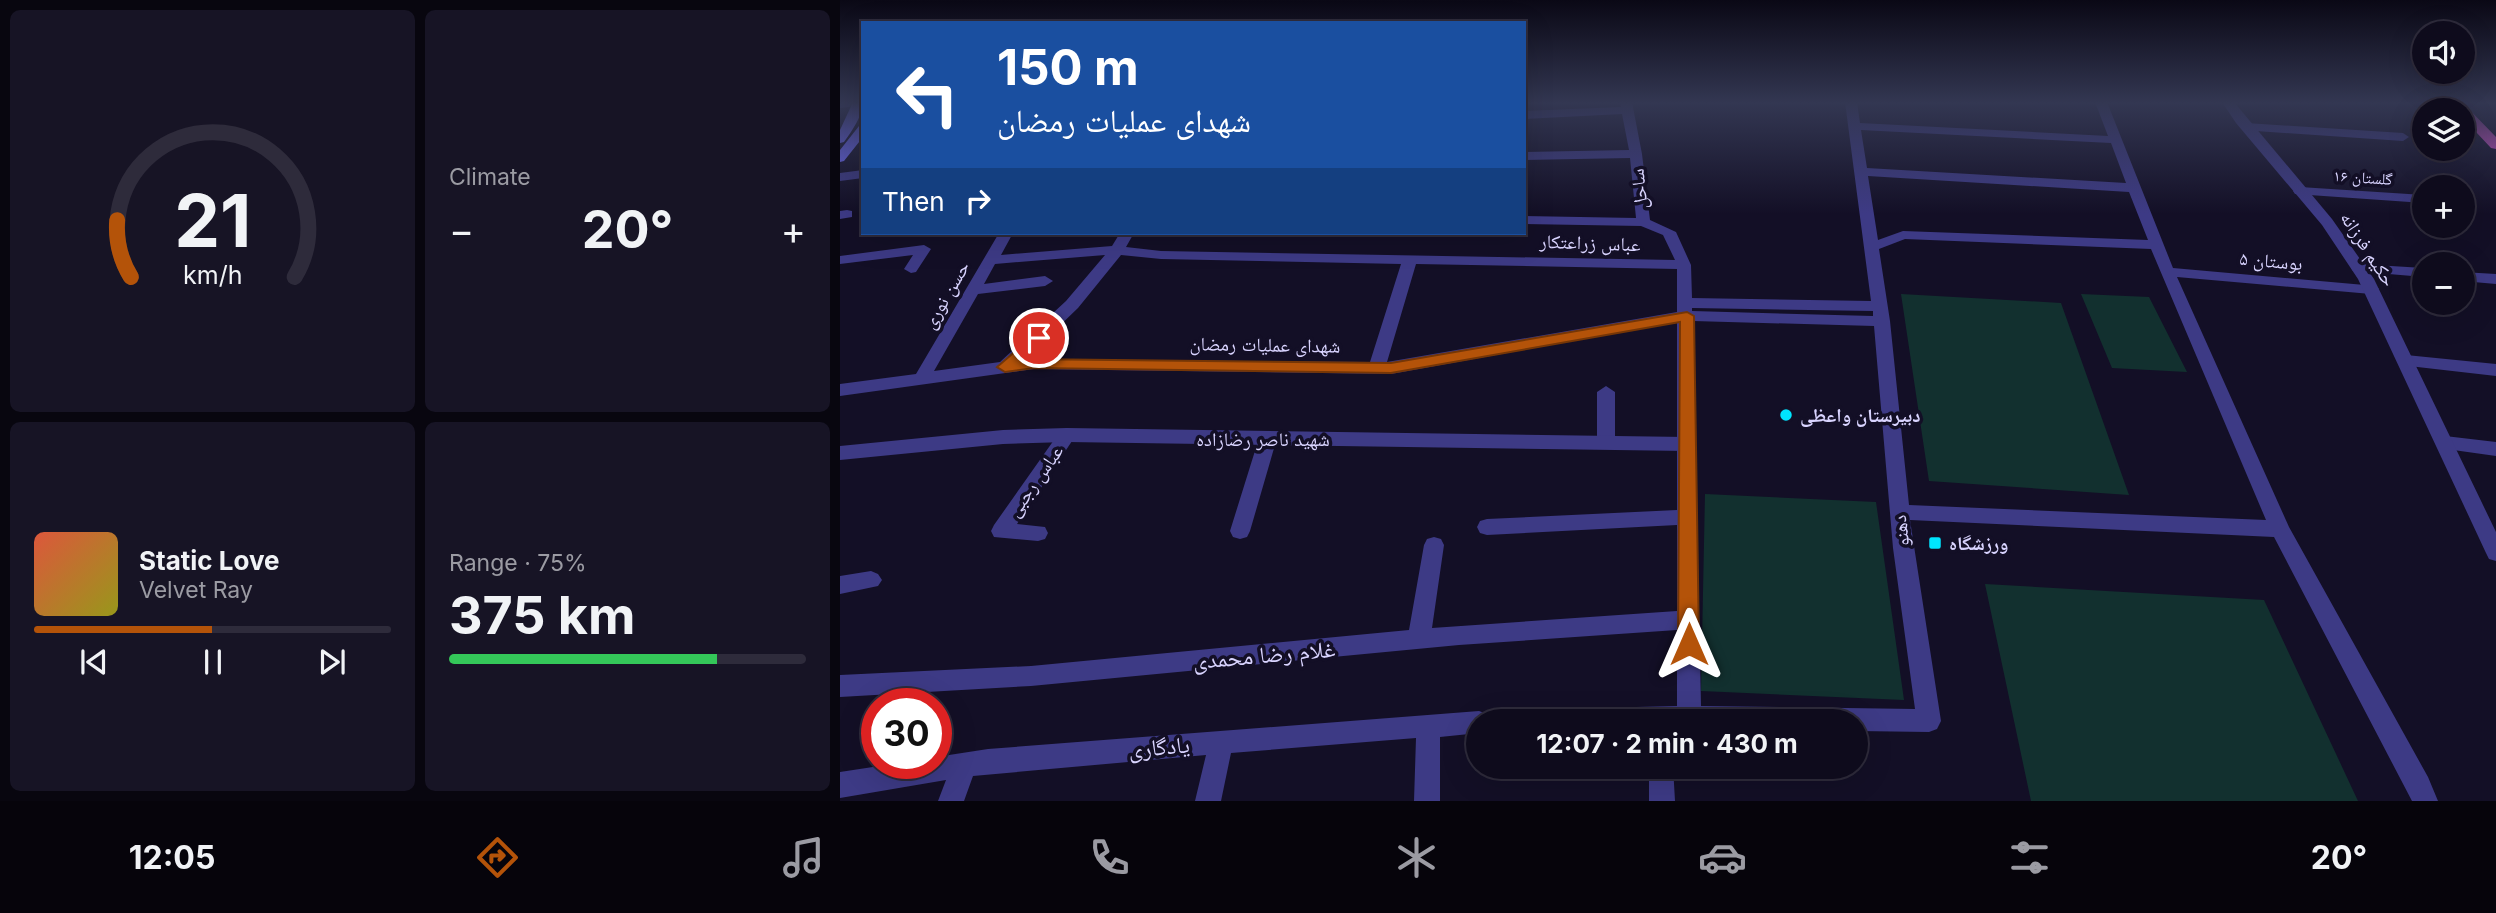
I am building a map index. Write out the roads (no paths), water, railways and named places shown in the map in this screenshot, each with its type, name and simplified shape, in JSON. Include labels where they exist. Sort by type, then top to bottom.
[{"type":"main road","points":[[840,158],[855,139]]},
{"type":"street","name":"ساحل","points":[[1633,139],[1643,222],[1669,232],[1685,265],[1689,709]]},
{"type":"street","name":"دهنو","points":[[1856,139],[1881,313],[1899,512],[1929,721],[1868,720]]},
{"type":"street","points":[[2104,139],[2117,140],[2167,272],[2280,530],[2425,801]]},
{"type":"street","name":"حکیم فرزانه","points":[[2256,139],[2327,222],[2371,289],[2491,533],[2496,552]]},
{"type":"street","points":[[1526,156],[1636,154]]},
{"type":"street","points":[[1861,172],[2136,188]]},
{"type":"street","points":[[840,177],[861,174]]},
{"type":"street","name":"گلستان ۱۶","points":[[2300,191],[2412,198]]},
{"type":"street","points":[[1526,220],[1643,222]]},
{"type":"street","name":"حسن نوری","points":[[922,378],[1005,235]]},
{"type":"street","points":[[1005,367],[1056,324],[1091,285],[1126,235]]},
{"type":"street","points":[[1871,247],[1903,235],[2158,245]]},
{"type":"street","points":[[840,260],[924,249],[911,269]]},
{"type":"street","name":"عباس زراعتکار","points":[[990,260],[1117,250],[1161,255],[1685,265]]},
{"type":"street","points":[[1377,368],[1410,259]]},
{"type":"street","points":[[2358,268],[2412,272]]},
{"type":"street","name":"بوستان ۵","points":[[2167,272],[2371,289]]},
{"type":"street","points":[[2475,277],[2496,279]]},
{"type":"street","points":[[973,290],[1045,281]]},
{"type":"street","name":"شهدای عملیات رمضان","points":[[840,390],[1034,363],[1391,368],[1687,309],[1881,313]]},
{"type":"street","points":[[2406,361],[2496,370]]},
{"type":"street","points":[[1606,392],[1606,442]]},
{"type":"street","name":"شهید ناصر رضازاده","points":[[840,453],[1003,436],[1067,435],[1687,444]]},
{"type":"street","name":"عباس رجبی","points":[[1038,533],[1001,531],[1067,435]]},
{"type":"street","points":[[1240,531],[1268,438]]},
{"type":"street","points":[[2445,443],[2496,449]]},
{"type":"street","points":[[1899,512],[2280,530]]},
{"type":"street","points":[[1487,527],[1687,517]]},
{"type":"street","points":[[1419,639],[1434,545]]},
{"type":"street","points":[[840,585],[872,580]]},
{"type":"street","name":"غلام رضا محمدی","points":[[840,687],[1031,676],[1419,639],[1689,620]]},
{"type":"street","name":"یادگاری","points":[[847,790],[964,765],[1222,741],[1466,722]]},
{"type":"street","points":[[1427,724],[1427,801]]},
{"type":"street","points":[[1208,801],[1222,741]]},
{"type":"street","points":[[951,801],[964,765]]},
{"type":"street","points":[[1661,779],[1662,801]]},
{"type":"place","name":"دبیرستان واعظی","points":[[1786,415]]},
{"type":"place","name":"ورزشگاه","points":[[1935,543]]}]
